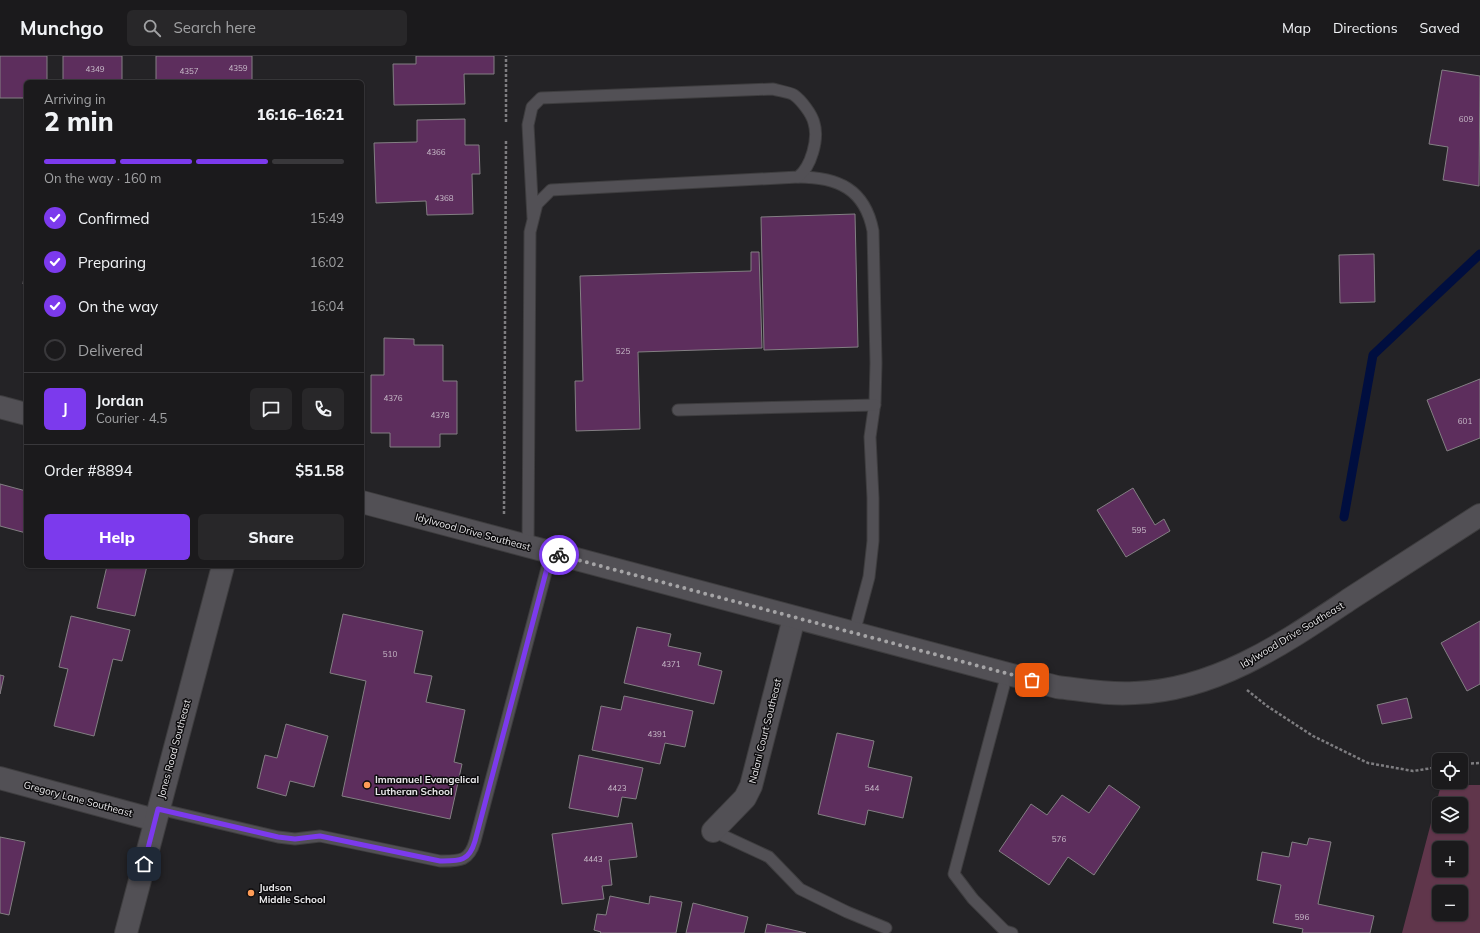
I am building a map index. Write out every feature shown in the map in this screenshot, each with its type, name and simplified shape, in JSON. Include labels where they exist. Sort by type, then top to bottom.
[{"type":"street","points":[[0,407],[24,413]]},
{"type":"street","name":"Idylwood Drive Southeast","points":[[364,503],[1057,687],[1100,693],[1136,693],[1196,683],[1226,672],[1274,648],[1480,515]]},
{"type":"street","name":"Jones Road Southeast","points":[[126,933],[222,568]]},
{"type":"street","name":"Nalani Court Southeast","points":[[713,831],[745,798],[751,786],[794,618]]},
{"type":"street","name":"Gregory Lane Southeast","points":[[0,778],[157,814]]},
{"type":"lane","points":[[533,218],[528,125],[532,107],[541,98],[773,90],[794,95],[807,110],[814,123],[814,149],[803,173],[798,177]]},
{"type":"lane","points":[[528,547],[530,232],[537,204],[551,190],[798,177],[819,177],[834,180],[864,204],[870,214],[873,231],[876,363],[875,405],[870,437],[873,498],[873,540],[869,577],[854,633]]},
{"type":"lane","points":[[678,410],[875,405]]},
{"type":"lane","points":[[157,814],[278,837],[295,839],[320,836],[440,861],[453,861],[466,858],[472,851],[475,841],[551,553]]},
{"type":"lane","points":[[1007,674],[954,874],[973,899],[1006,931],[1012,933]]},
{"type":"lane","points":[[713,831],[769,857],[800,889],[847,912],[886,928]]},
{"type":"path","points":[[506,56],[506,127]]},
{"type":"path","points":[[504,540],[506,135]]},
{"type":"path","points":[[1226,672],[1267,706],[1313,736],[1368,763],[1414,771],[1432,768]]},
{"type":"path","points":[[1468,764],[1480,763]]},
{"type":"shaded area","points":[[1468,785],[1480,785],[1480,933],[1402,933],[1432,819],[1432,833],[1468,833],[1468,797],[1438,797],[1440,789],[1468,789]]},
{"type":"building","points":[[0,56],[47,56],[47,80],[24,80],[24,98],[0,98]]},
{"type":"building","points":[[63,56],[122,56],[122,80],[63,80]]},
{"type":"building","points":[[156,56],[252,56],[252,80],[156,80]]},
{"type":"building","points":[[416,56],[494,56],[494,74],[464,74],[465,104],[394,105],[393,64],[416,64]]},
{"type":"building","points":[[1442,70],[1480,76],[1479,186],[1443,180],[1448,147],[1429,144]]},
{"type":"building","points":[[465,119],[465,145],[479,145],[480,174],[472,174],[473,214],[427,215],[426,201],[376,203],[374,143],[417,142],[417,120]]},
{"type":"building","points":[[855,214],[858,347],[764,350],[761,217]]},
{"type":"building","points":[[751,252],[759,252],[762,348],[638,352],[640,429],[576,431],[575,381],[583,381],[580,276],[751,271]]},
{"type":"building","points":[[1374,254],[1375,302],[1340,303],[1339,255]]},
{"type":"building","points":[[384,338],[414,339],[414,345],[443,345],[443,381],[457,381],[457,434],[440,434],[440,447],[390,447],[390,433],[371,433],[371,375],[384,375]]},
{"type":"building","points":[[1480,379],[1480,438],[1447,451],[1427,400]]},
{"type":"building","points":[[0,484],[24,490],[24,532],[0,526]]},
{"type":"building","points":[[1133,488],[1155,525],[1164,519],[1170,531],[1126,557],[1097,510]]},
{"type":"building","points":[[107,568],[147,568],[135,616],[97,608]]},
{"type":"building","points":[[343,614],[423,631],[414,673],[432,676],[426,702],[465,710],[454,762],[462,764],[450,819],[342,796],[366,681],[330,673]]},
{"type":"building","points":[[71,616],[130,630],[122,661],[113,659],[94,736],[54,726],[68,669],[59,667]]},
{"type":"building","points":[[1480,621],[1480,684],[1467,691],[1441,643]]},
{"type":"building","points":[[637,627],[671,634],[668,646],[701,653],[698,665],[722,671],[714,704],[624,683]]},
{"type":"building","points":[[0,675],[4,676],[0,694]]},
{"type":"building","points":[[624,696],[693,711],[685,747],[665,743],[660,764],[592,750],[601,706],[621,710]]},
{"type":"building","points":[[1407,698],[1412,718],[1382,724],[1377,705]]},
{"type":"building","points":[[286,724],[328,736],[314,787],[290,781],[286,796],[257,788],[265,755],[277,758]]},
{"type":"building","points":[[837,733],[874,741],[868,767],[912,777],[903,818],[868,810],[865,825],[818,814]]},
{"type":"building","points":[[579,755],[643,768],[636,799],[622,797],[618,817],[569,808]]},
{"type":"building","points":[[1109,785],[1140,807],[1094,875],[1068,857],[1049,885],[999,851],[1031,804],[1047,815],[1062,795],[1089,813]]},
{"type":"building","points":[[632,823],[637,857],[609,860],[612,885],[602,886],[604,899],[562,904],[552,834]]},
{"type":"building","points":[[0,837],[25,842],[9,915],[0,913]]},
{"type":"building","points":[[1309,838],[1331,842],[1318,904],[1374,916],[1370,933],[1302,933],[1303,929],[1273,923],[1281,885],[1257,880],[1262,852],[1289,857],[1292,842],[1307,845]]},
{"type":"building","points":[[610,896],[649,904],[650,896],[682,902],[676,933],[600,933],[601,932],[594,930],[597,914],[606,915]]},
{"type":"building","points":[[693,903],[748,917],[744,933],[686,933]]},
{"type":"building","points":[[767,924],[806,933],[765,933]]},
{"type":"waterway","points":[[1344,517],[1373,355],[1480,254]]},
{"type":"way so far","points":[[559,555],[1032,680]]},
{"type":"place","name":"Immanuel Evangelical Lutheran School","points":[[367,785]]},
{"type":"place","name":"Judson Middle School","points":[[251,893]]},
{"type":"route","points":[[144,864],[158,809],[278,837],[295,839],[320,836],[440,861],[453,861],[466,858],[472,851],[475,841],[551,553],[559,555]]}]
